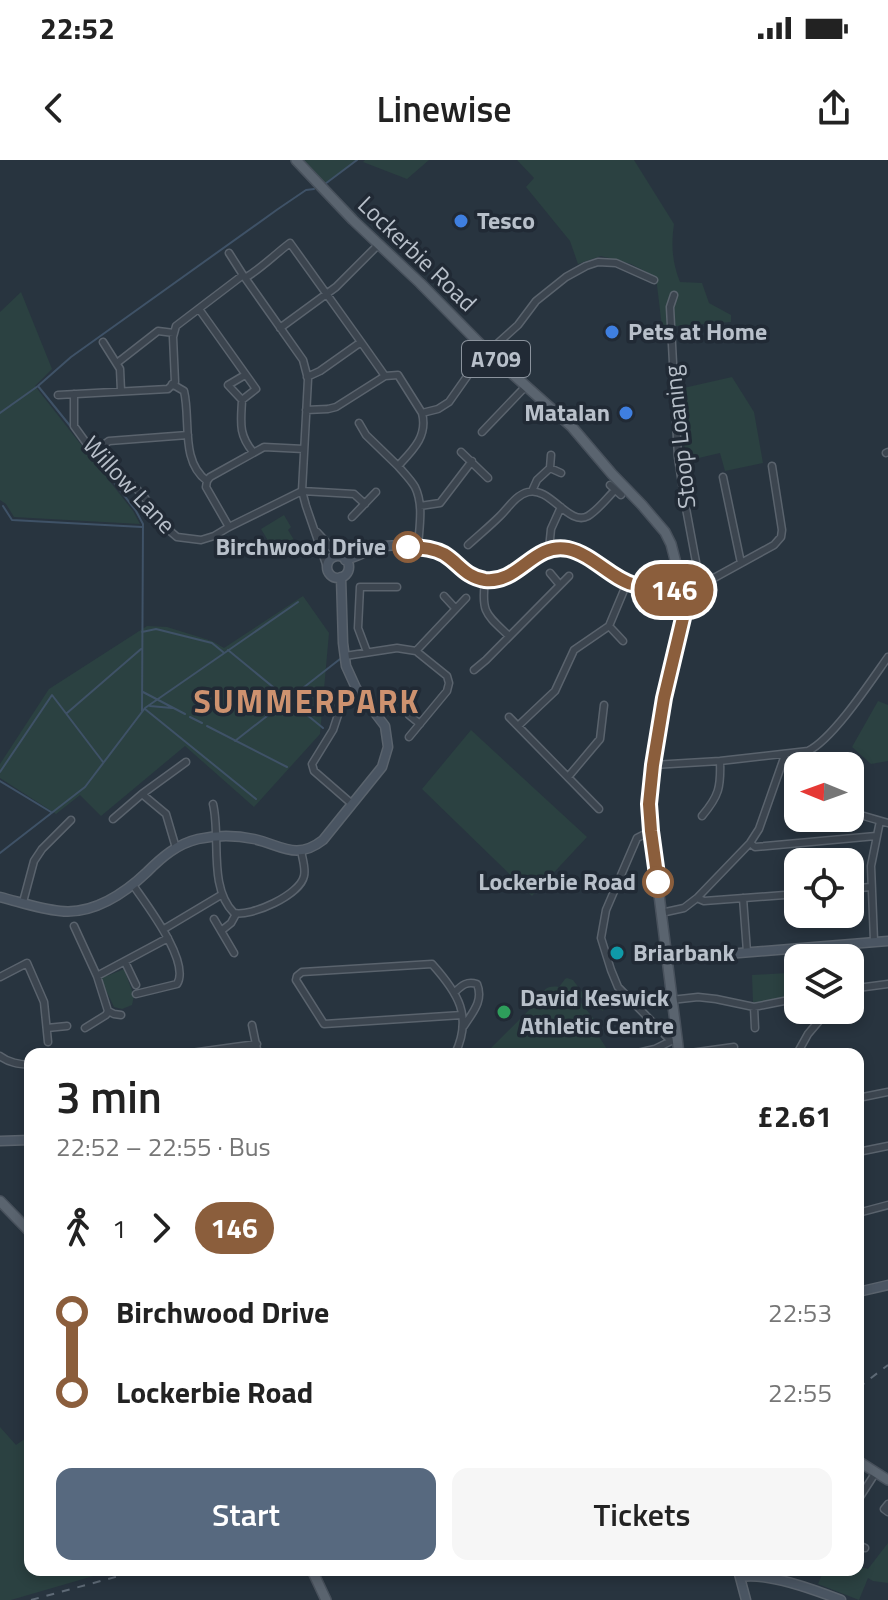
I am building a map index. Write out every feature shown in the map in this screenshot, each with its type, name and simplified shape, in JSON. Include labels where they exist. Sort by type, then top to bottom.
[{"type":"main road","name":"Lockerbie Road","points":[[296,160],[484,355],[572,427],[665,532],[671,544],[677,580]]},
{"type":"main road","points":[[677,580],[683,618],[664,698],[649,804],[674,1041],[678,1048]]},
{"type":"main road","points":[[0,1201],[24,1226]]},
{"type":"main road","points":[[864,1465],[888,1480]]},
{"type":"main road","points":[[315,1576],[326,1600]]},
{"type":"street","points":[[58,395],[168,389],[175,382],[173,337],[176,326],[244,276],[262,268],[270,257],[290,243],[385,376]]},
{"type":"street","points":[[280,328],[327,293],[379,244]]},
{"type":"street","points":[[229,253],[303,360],[307,377],[302,491],[331,576],[341,577]]},
{"type":"street","points":[[422,413],[449,402],[484,355],[518,325],[536,301],[566,277],[598,262],[616,263],[654,280]]},
{"type":"street","name":"Stoop Loaning","points":[[674,295],[670,307],[678,457],[699,578]]},
{"type":"street","points":[[199,309],[256,389],[242,400]]},
{"type":"street","points":[[117,363],[158,331],[174,333]]},
{"type":"street","points":[[103,342],[120,369],[121,391]]},
{"type":"street","points":[[307,377],[361,342]]},
{"type":"street","points":[[245,375],[228,385],[242,400],[241,433],[253,452]]},
{"type":"street","points":[[306,410],[336,407],[385,376],[398,375],[424,420],[419,443],[398,466]]},
{"type":"street","points":[[172,384],[184,391],[192,460],[200,476],[207,481]]},
{"type":"street","points":[[482,432],[525,387]]},
{"type":"street","name":"Willow Lane","points":[[74,394],[74,426],[87,444],[143,495],[163,525],[177,537],[201,540],[214,536],[302,491]]},
{"type":"street","points":[[359,423],[366,435],[415,487],[420,506],[418,547]]},
{"type":"street","points":[[95,451],[109,441],[188,435]]},
{"type":"street","points":[[358,443],[366,435]]},
{"type":"street","points":[[229,527],[206,487],[210,477],[264,447],[304,449]]},
{"type":"street","points":[[461,452],[488,478]]},
{"type":"street","points":[[532,491],[537,480],[550,468],[551,455]]},
{"type":"street","points":[[420,506],[440,503],[472,461]]},
{"type":"street","points":[[327,567],[329,560],[380,547],[418,547],[444,554],[463,571],[485,580],[502,579],[536,555],[549,549],[564,549],[578,552],[627,583],[641,585],[714,578],[774,545],[781,537],[772,466]]},
{"type":"street","points":[[550,468],[561,473]]},
{"type":"street","points":[[723,477],[741,563]]},
{"type":"street","points":[[468,545],[520,495],[541,492],[574,516],[585,518],[616,490]]},
{"type":"street","points":[[302,491],[354,494],[365,504]]},
{"type":"street","points":[[352,517],[376,492]]},
{"type":"street","points":[[549,549],[549,536],[561,507]]},
{"type":"street","points":[[0,897],[71,912],[106,902],[125,892],[162,857],[197,839],[215,836],[249,838],[289,851],[315,846],[323,840],[382,767],[388,736],[379,716],[356,688],[346,666],[341,577],[348,570],[342,558],[315,529]]},
{"type":"street","points":[[480,534],[487,541]]},
{"type":"street","points":[[550,573],[560,585]]},
{"type":"street","points":[[474,670],[569,576]]},
{"type":"street","points":[[485,580],[483,598],[486,612],[509,636]]},
{"type":"street","points":[[518,726],[555,691],[574,650],[609,626],[627,583]]},
{"type":"street","points":[[367,652],[358,628],[360,587],[397,587]]},
{"type":"street","points":[[444,596],[455,608]]},
{"type":"street","points":[[416,651],[466,598]]},
{"type":"street","points":[[609,626],[623,641]]},
{"type":"street","points":[[345,656],[397,648],[416,651],[447,676],[447,691],[409,737]]},
{"type":"street","points":[[802,752],[816,747],[857,700],[888,657]]},
{"type":"street","points":[[486,660],[488,670]]},
{"type":"street","points":[[568,777],[600,739],[604,705]]},
{"type":"street","points":[[339,712],[328,740],[312,764],[314,771],[352,804]]},
{"type":"street","points":[[409,715],[420,724]]},
{"type":"street","points":[[509,717],[599,809]]},
{"type":"street","points":[[653,765],[784,755]]},
{"type":"street","points":[[661,913],[684,908],[697,898],[750,843],[759,829],[784,758]]},
{"type":"street","points":[[702,816],[714,801],[720,784],[720,761]]},
{"type":"street","points":[[113,819],[186,762]]},
{"type":"street","points":[[142,794],[166,814],[176,848]]},
{"type":"street","points":[[213,804],[221,895],[236,914],[285,899],[295,890],[304,876],[301,850]]},
{"type":"street","points":[[864,816],[888,823]]},
{"type":"street","points":[[23,902],[34,861],[71,820]]},
{"type":"street","points":[[874,941],[871,866],[880,821]]},
{"type":"street","points":[[651,831],[637,838],[606,910],[601,938],[618,987],[674,1041],[657,1048]]},
{"type":"street","points":[[750,843],[755,847],[876,836]]},
{"type":"street","points":[[133,885],[164,929],[181,979],[177,984],[136,994]]},
{"type":"street","points":[[864,888],[870,887]]},
{"type":"street","points":[[164,929],[221,895]]},
{"type":"street","points":[[697,898],[704,901],[784,895]]},
{"type":"street","points":[[743,898],[747,952]]},
{"type":"street","points":[[221,931],[236,914]]},
{"type":"street","points":[[214,919],[234,953]]},
{"type":"street","points":[[74,926],[97,976],[108,1011],[121,1015]]},
{"type":"street","points":[[97,976],[168,938]]},
{"type":"street","points":[[666,959],[888,941]]},
{"type":"street","points":[[125,962],[136,985]]},
{"type":"street","points":[[0,977],[27,963],[44,1002],[48,1042]]},
{"type":"street","points":[[462,1015],[328,1025],[320,1021],[296,980],[302,972],[432,964],[455,992],[462,1015],[464,1026]]},
{"type":"street","points":[[455,992],[463,984],[471,982],[477,984],[480,991],[480,1000],[464,1026],[457,1048]]},
{"type":"street","points":[[864,987],[888,984]]},
{"type":"street","points":[[671,1000],[698,997],[754,1007],[784,1001]]},
{"type":"street","points":[[754,1007],[755,1028]]},
{"type":"street","points":[[85,1028],[108,1011]]},
{"type":"street","points":[[800,1048],[816,1024]]},
{"type":"street","points":[[252,1025],[257,1048]]},
{"type":"street","points":[[47,1028],[67,1026]]},
{"type":"street","points":[[228,1048],[257,1044]]},
{"type":"street","points":[[726,1048],[734,1047]]},
{"type":"street","points":[[0,1056],[6,1061],[24,1065]]},
{"type":"street","points":[[864,1097],[888,1092]]},
{"type":"street","points":[[0,1141],[24,1140]]},
{"type":"street","points":[[864,1151],[888,1146]]},
{"type":"street","points":[[864,1211],[888,1205]]},
{"type":"street","points":[[864,1291],[888,1285]]},
{"type":"street","points":[[864,1491],[876,1472]]},
{"type":"street","points":[[888,1504],[884,1509],[888,1512]]},
{"type":"street","points":[[740,1576],[746,1600]]},
{"type":"street","points":[[754,1576],[790,1583],[841,1600]]},
{"type":"green space","points":[[301,160],[357,160],[324,185]]},
{"type":"green space","points":[[429,160],[407,179],[363,162]]},
{"type":"green space","points":[[517,160],[634,160],[674,224],[673,253],[680,282],[702,283],[709,303],[731,315],[731,322],[662,327],[656,277],[631,264],[601,256],[578,264],[570,241],[526,187],[534,178]]},
{"type":"green space","points":[[21,292],[52,369],[35,386],[140,524],[14,517],[0,500],[0,312]]},
{"type":"green space","points":[[732,377],[754,412],[763,463],[725,471],[720,453],[686,461],[679,389]]},
{"type":"green space","points":[[284,515],[297,545],[278,557],[261,529]]},
{"type":"green space","points":[[303,596],[329,633],[320,734],[254,807],[185,746],[101,816],[80,795],[56,814],[0,778],[0,764],[49,689],[147,626],[167,627],[212,641],[224,648]]},
{"type":"green space","points":[[878,701],[888,705],[888,761],[871,764],[864,758],[864,752],[858,752],[852,747]]},
{"type":"green space","points":[[471,730],[587,837],[532,896],[422,789]]},
{"type":"green space","points":[[124,969],[134,996],[132,1005],[122,1009],[114,1007],[101,980],[104,975]]},
{"type":"green space","points":[[784,973],[784,997],[753,1003],[752,975]]},
{"type":"green space","points":[[565,979],[573,980],[585,996],[604,1008],[603,1011],[580,997],[578,999],[600,1027],[598,1035],[606,1048],[491,1048],[534,1005],[542,1003],[545,989],[559,987]]},
{"type":"green space","points":[[0,1427],[16,1445],[24,1439],[24,1576],[93,1576],[11,1600],[0,1600]]},
{"type":"green space","points":[[888,1543],[888,1583],[868,1578],[859,1600],[818,1584],[821,1576],[864,1576],[864,1568],[868,1569]]},
{"type":"waterway","points":[[325,184],[357,160]]},
{"type":"waterway","points":[[0,413],[71,357],[278,209],[306,190],[314,189]]},
{"type":"waterway","points":[[38,386],[71,427]]},
{"type":"waterway","points":[[88,448],[143,524],[142,711]]},
{"type":"waterway","points":[[3,506],[12,520],[142,527]]},
{"type":"waterway","points":[[0,853],[85,787],[145,708],[298,602]]},
{"type":"waterway","points":[[142,632],[156,629],[212,643],[223,652]]},
{"type":"waterway","points":[[67,713],[141,649]]},
{"type":"waterway","points":[[228,650],[323,728]]},
{"type":"waterway","points":[[235,741],[340,659]]},
{"type":"waterway","points":[[143,692],[185,714]]},
{"type":"waterway","points":[[0,772],[52,695],[103,762]]},
{"type":"waterway","points":[[150,706],[172,708]]},
{"type":"waterway","points":[[145,709],[256,799]]},
{"type":"waterway","points":[[190,717],[202,723]]},
{"type":"waterway","points":[[207,726],[287,767]]},
{"type":"waterway","points":[[0,781],[51,812]]},
{"type":"railway","points":[[864,1383],[888,1365]]},
{"type":"railway","points":[[31,1600],[119,1576]]},
{"type":"bus line","name":"146","points":[[408,547],[426,548],[444,554],[463,571],[485,580],[502,579],[541,552],[558,548],[578,552],[627,583],[657,584],[667,577],[671,589],[683,588],[683,618],[664,698],[649,804],[658,882]]},
{"type":"place","name":"Tesco","points":[[461,221]]},
{"type":"place","name":"Pets at Home","points":[[612,332]]},
{"type":"place","name":"Matalan","points":[[626,413]]},
{"type":"place","name":"Birchwood Drive","points":[[408,547]]},
{"type":"place","name":"Lockerbie Road","points":[[658,882]]},
{"type":"place","name":"Briarbank","points":[[617,953]]},
{"type":"place","name":"David Keswick Athletic Centre","points":[[504,1012]]},
{"type":"district","name":"SUMMERPARK","points":[[307,702]]}]
